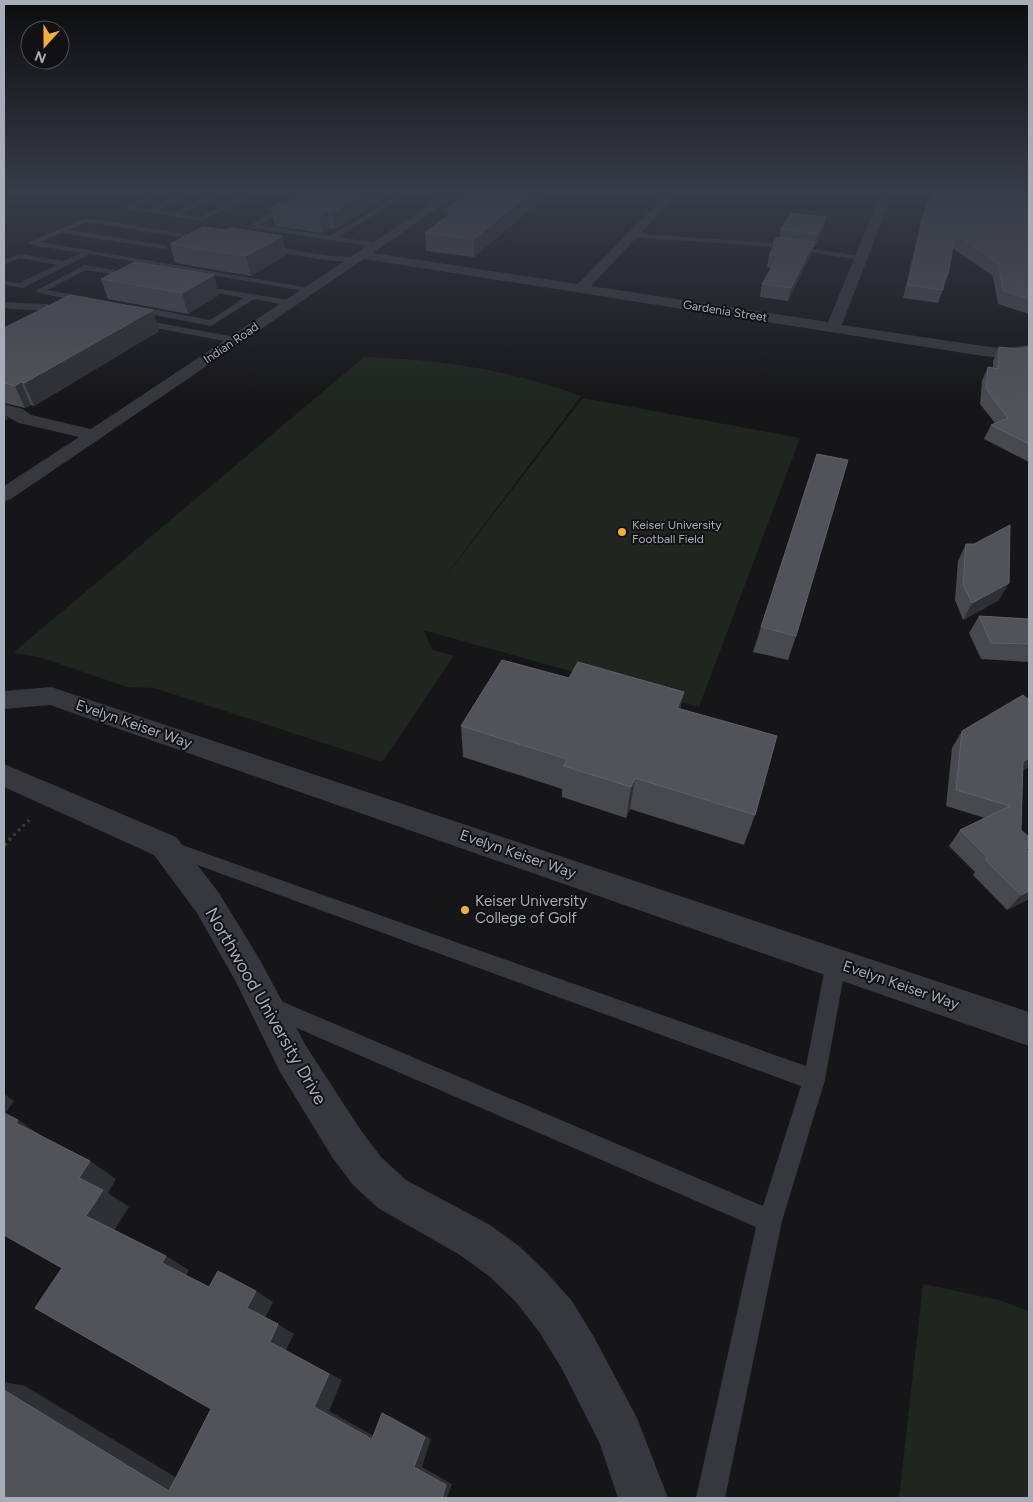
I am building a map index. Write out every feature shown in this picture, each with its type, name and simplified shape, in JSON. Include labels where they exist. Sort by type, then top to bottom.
[{"type":"street","name":"Indian Road","points":[[4,495],[352,261]]},
{"type":"street","name":"Gardenia Street","points":[[387,261],[1003,353],[1029,350]]},
{"type":"street","points":[[581,289],[608,261]]},
{"type":"street","points":[[833,328],[860,261]]},
{"type":"street","points":[[4,409],[17,413],[25,419],[95,435]]},
{"type":"street","name":"Evelyn Keiser Way","points":[[4,700],[51,696],[1029,1030]]},
{"type":"street","name":"Northwood University Drive","points":[[4,775],[165,846],[208,903],[293,1059],[346,1143],[367,1171],[392,1194],[475,1240],[504,1261],[531,1287],[556,1317],[578,1353],[620,1436],[643,1498]]},
{"type":"lane","points":[[49,261],[66,264]]},
{"type":"lane","points":[[4,283],[20,286],[72,261]]},
{"type":"lane","points":[[139,261],[310,290]]},
{"type":"lane","points":[[96,302],[39,291],[85,268],[141,277]]},
{"type":"lane","points":[[187,285],[290,303]]},
{"type":"lane","points":[[125,307],[211,323],[253,296]]},
{"type":"lane","points":[[4,305],[16,307],[52,306],[81,312]]},
{"type":"lane","points":[[129,320],[235,340]]},
{"type":"lane","points":[[165,846],[814,1080]]},
{"type":"lane","points":[[711,1498],[770,1221],[814,1080],[836,963]]},
{"type":"lane","points":[[264,1004],[770,1221]]},
{"type":"path","points":[[4,845],[52,797]]},
{"type":"shaded area","points":[[364,357],[447,363],[528,379],[581,396],[432,594],[583,398],[800,438],[699,707],[423,630],[433,650],[454,656],[382,762],[154,688],[127,687],[39,657],[13,653]]},
{"type":"shaded area","points":[[923,1284],[999,1300],[1029,1311],[1029,1498],[899,1498]]},
{"type":"building","points":[[775,261],[804,261],[791,288],[762,284]]},
{"type":"building","points":[[913,261],[950,261],[948,275],[945,274],[943,290],[908,285]]},
{"type":"building","points":[[994,261],[1029,261],[1029,299],[1003,291],[998,264]]},
{"type":"building","points":[[135,262],[214,275],[182,293],[101,279]]},
{"type":"building","points":[[70,295],[153,310],[24,383],[21,382],[15,386],[4,383],[4,328]]},
{"type":"building","points":[[999,347],[1016,349],[1029,347],[1029,444],[991,425],[1008,418],[986,389],[988,367],[998,369]]},
{"type":"building","points":[[817,454],[848,460],[796,636],[761,627]]},
{"type":"building","points":[[1010,525],[1009,583],[972,603],[963,584],[966,544],[974,544]]},
{"type":"building","points":[[979,616],[1029,619],[1029,644],[991,643]]},
{"type":"building","points":[[502,660],[569,678],[578,662],[684,692],[677,708],[777,736],[755,815],[635,778],[631,787],[564,766],[567,759],[461,726]]},
{"type":"building","points":[[1023,695],[1029,700],[1029,758],[1023,762],[1021,830],[1029,837],[1029,848],[1026,849],[1029,852],[1029,891],[1021,895],[985,860],[988,858],[960,830],[1010,806],[956,790],[962,731]]},
{"type":"building","points":[[4,1113],[18,1120],[16,1123],[90,1161],[79,1178],[103,1190],[86,1216],[166,1256],[162,1263],[209,1287],[218,1271],[256,1291],[247,1308],[278,1324],[270,1342],[329,1374],[314,1407],[372,1439],[382,1413],[425,1437],[414,1467],[446,1485],[442,1498],[4,1498],[4,1390],[169,1491],[211,1409],[35,1308],[62,1268],[4,1235]]},
{"type":"place","name":"Keiser University Football Field","points":[[622,532]]},
{"type":"place","name":"Keiser University College of Golf","points":[[465,910]]}]
